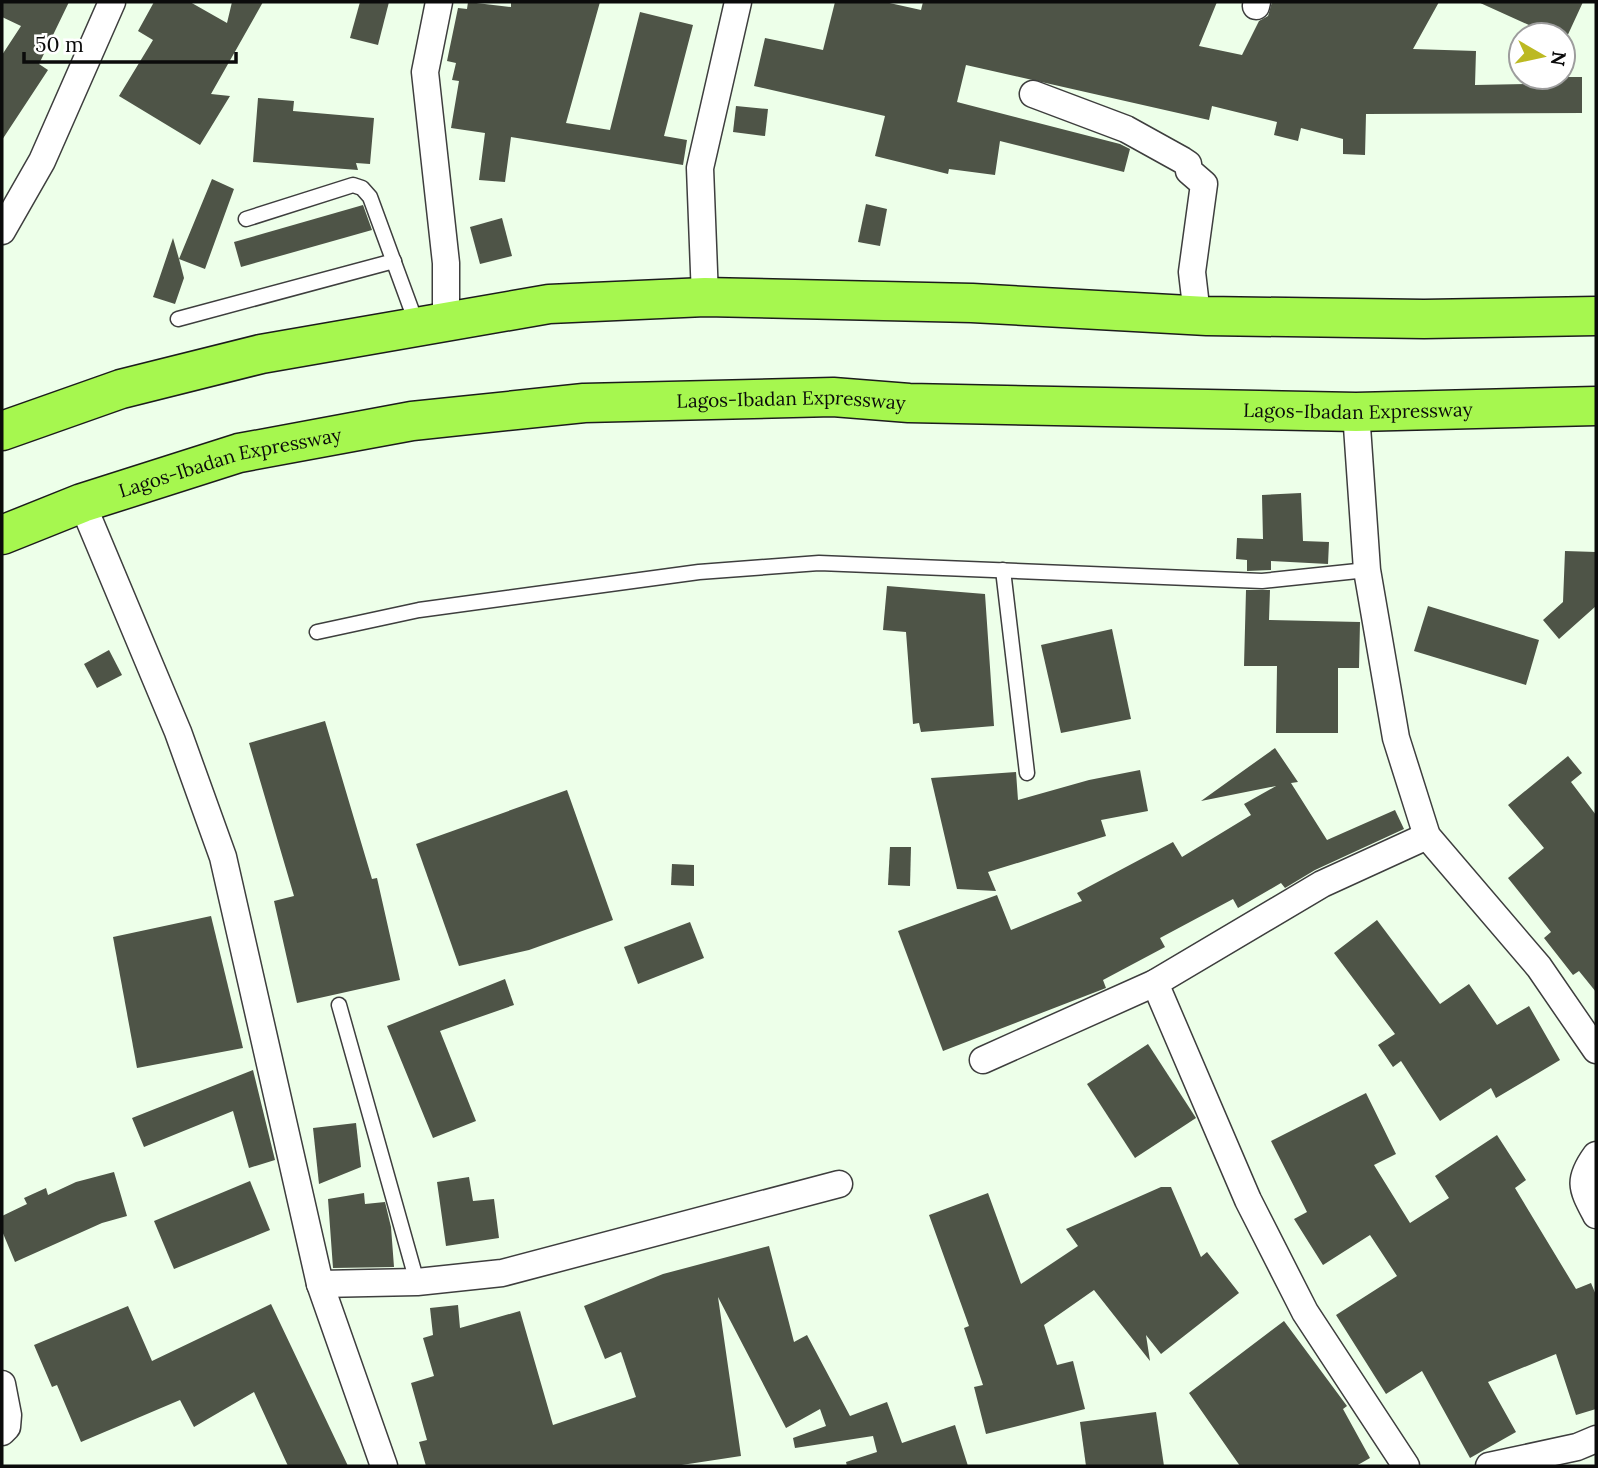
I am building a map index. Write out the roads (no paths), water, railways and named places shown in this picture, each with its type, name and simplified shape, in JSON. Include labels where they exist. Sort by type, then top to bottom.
[{"type":"highway","points":[[2,431],[121,389],[248,357],[549,304],[705,297],[972,303],[1197,315],[1424,319],[1596,316]]},
{"type":"highway","name":"Lagos-Ibadan Expressway","points":[[2,536],[82,503],[239,453],[412,421],[584,403],[833,397],[909,403],[1356,412],[1596,406]]},
{"type":"street","points":[[2,231],[42,161],[112,2]]},
{"type":"street","points":[[432,324],[446,263],[425,72],[439,2]]},
{"type":"street","points":[[705,297],[700,167],[738,2]]},
{"type":"street","points":[[1033,94],[1126,130],[1188,164],[1189,171],[1204,184],[1192,272],[1197,315]]},
{"type":"street","points":[[1356,412],[1367,570],[1396,738],[1427,836],[1539,967],[1596,1050]]},
{"type":"street","points":[[82,503],[178,732],[223,857],[320,1284],[384,1466]]},
{"type":"street","points":[[983,1060],[1155,983],[1322,884],[1427,836]]},
{"type":"street","points":[[1155,983],[1248,1200],[1305,1312],[1406,1466]]},
{"type":"street","points":[[1596,1155],[1585,1169],[1583,1180],[1584,1191],[1596,1215]]},
{"type":"street","points":[[320,1284],[417,1282],[502,1273],[839,1184]]},
{"type":"street","points":[[2,1384],[8,1415],[7,1427],[2,1432]]},
{"type":"street","points":[[1489,1466],[1577,1447],[1596,1439]]},
{"type":"lane","points":[[246,219],[353,185],[362,188],[370,197],[394,261],[432,324]]},
{"type":"lane","points":[[178,319],[394,261]]},
{"type":"lane","points":[[317,632],[419,610],[699,572],[819,563],[1262,581],[1367,570]]},
{"type":"lane","points":[[1003,569],[1027,773]]},
{"type":"lane","points":[[339,1005],[417,1282]]}]
